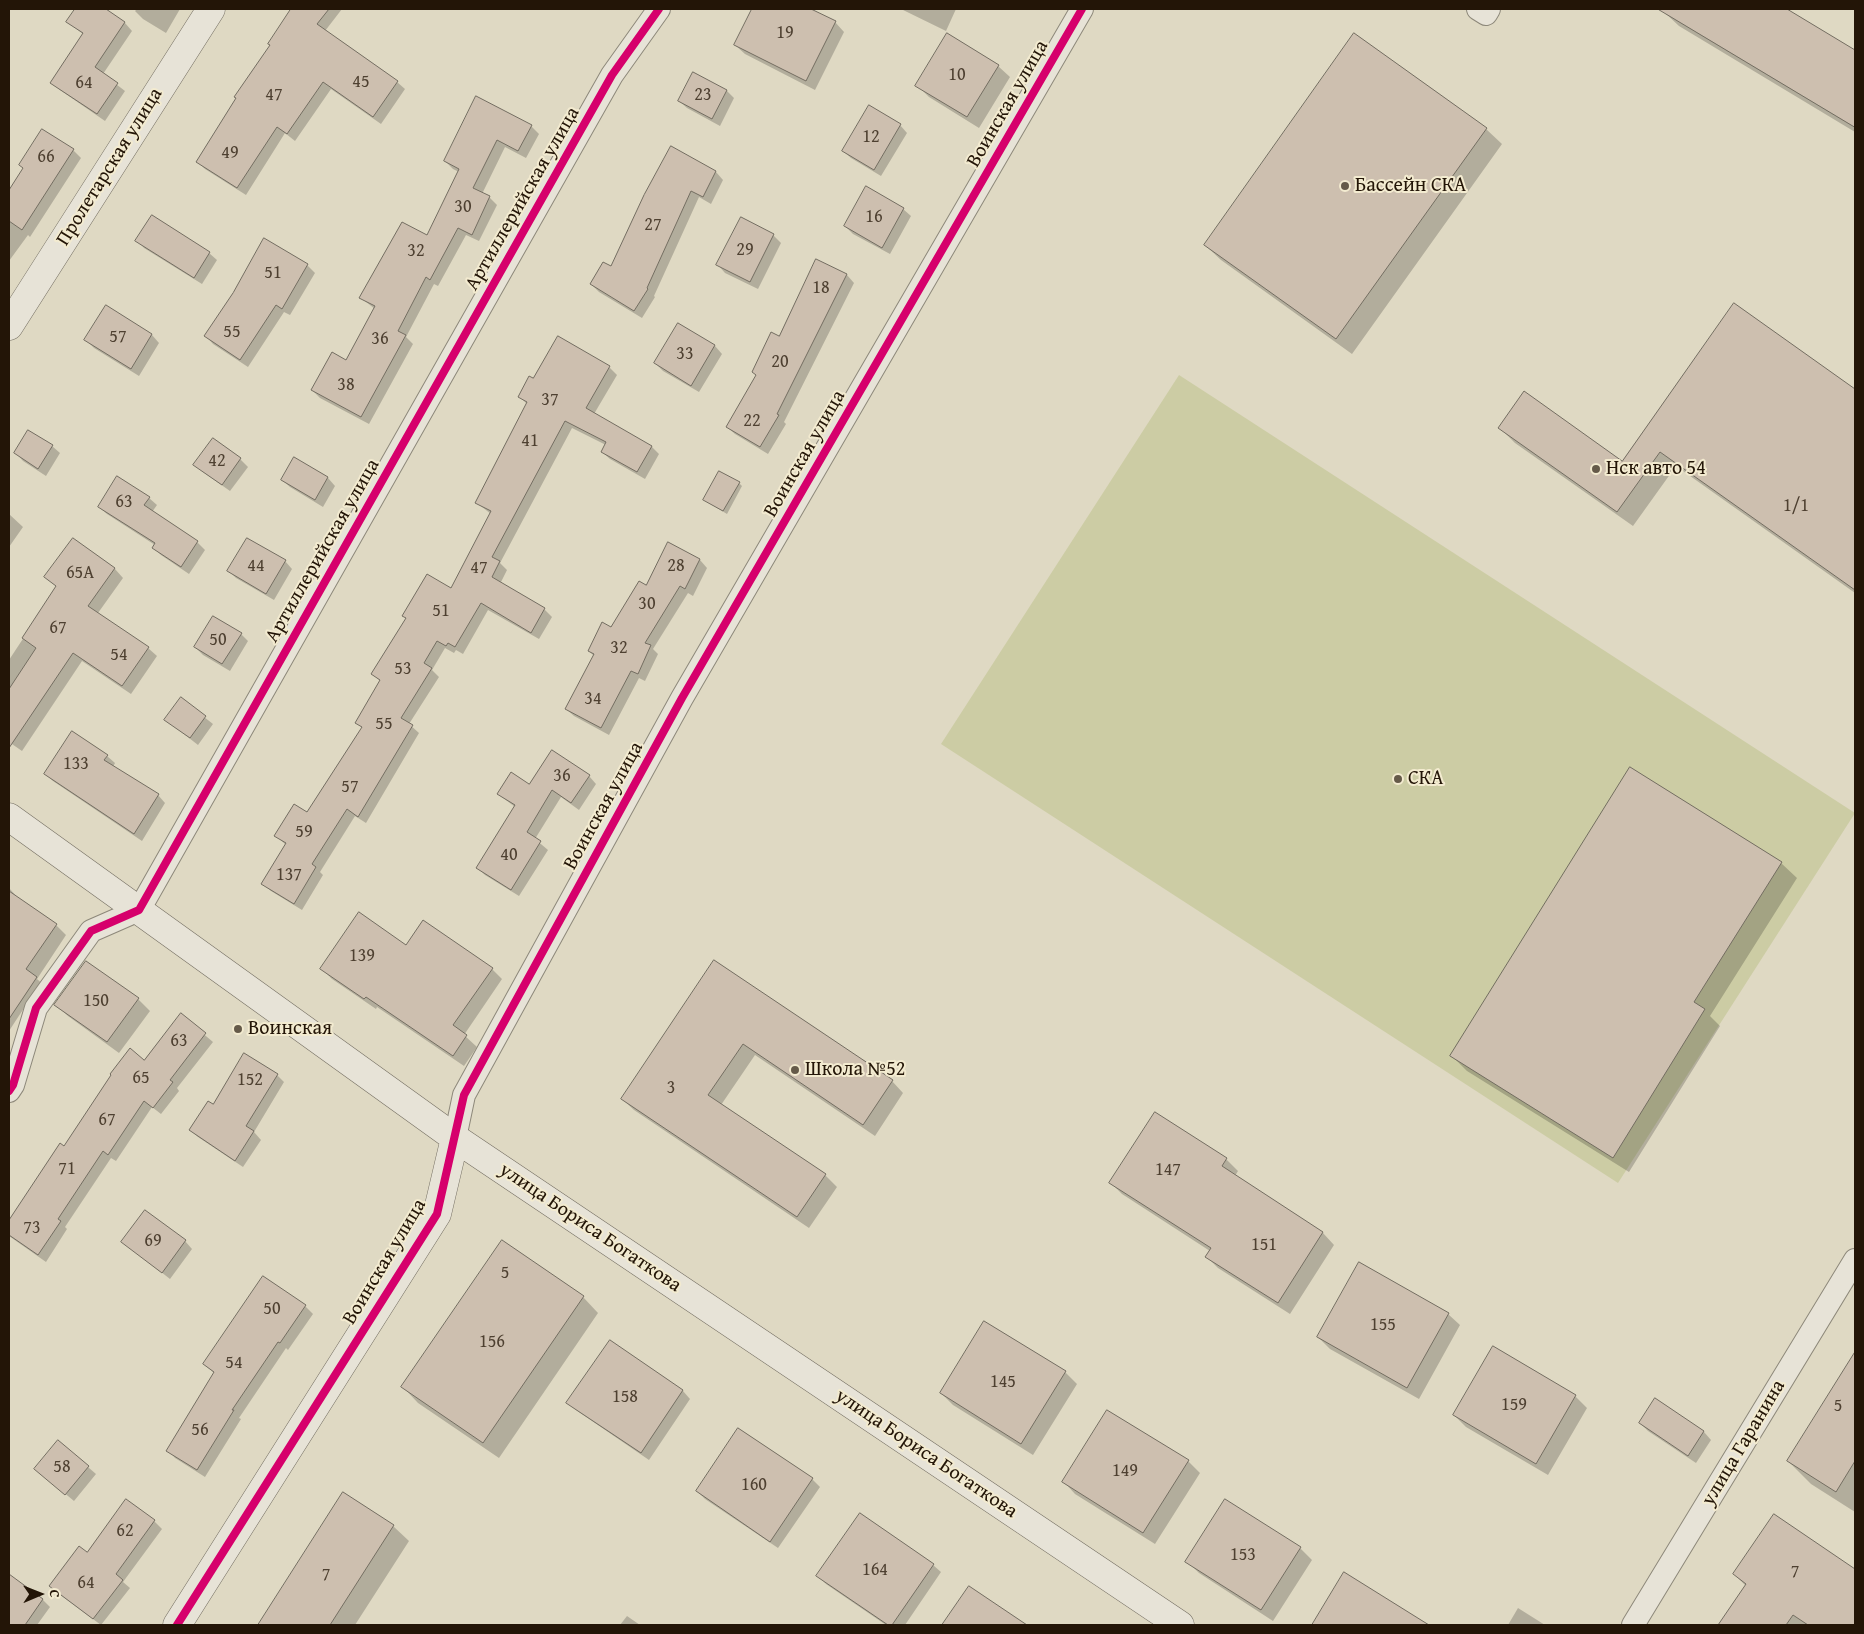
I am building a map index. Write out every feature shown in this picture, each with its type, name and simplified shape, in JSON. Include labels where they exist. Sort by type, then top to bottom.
[{"type":"main road","name":"Пролетарская улица","points":[[9,326],[210,9]]},
{"type":"main road","name":"улица Бориса Богаткова","points":[[9,817],[455,1138],[1180,1625]]},
{"type":"main road","name":"Воинская улица","points":[[177,1625],[437,1214],[455,1138]]},
{"type":"street","name":"Артиллерийская улица","points":[[139,910],[612,75],[659,9]]},
{"type":"street","name":"Воинская улица","points":[[455,1138],[464,1095],[682,698],[1082,9]]},
{"type":"street","points":[[9,1091],[13,1085],[36,1008],[85,938],[91,931],[139,910]]},
{"type":"street","name":"улица Гаранина","points":[[1633,1625],[1855,1260]]},
{"type":"green space","name":"СКА","points":[[1179,375],[1855,813],[1618,1183],[941,744]]},
{"type":"building","points":[[75,9],[106,9],[125,22],[95,67],[118,83],[97,114],[50,83],[83,33],[66,22]]},
{"type":"building","points":[[291,9],[329,9],[317,24],[398,81],[373,117],[323,82],[287,134],[277,127],[237,188],[196,162],[236,98],[234,97],[270,45],[268,44]]},
{"type":"building","points":[[752,9],[811,9],[836,21],[806,81],[734,45]]},
{"type":"building","points":[[1658,9],[1787,9],[1855,50],[1855,127]]},
{"type":"building","points":[[947,33],[999,65],[967,117],[915,86]]},
{"type":"building","name":"Бассейн СКА","points":[[1354,33],[1487,128],[1336,339],[1204,245]]},
{"type":"building","points":[[693,72],[727,90],[712,119],[678,101]]},
{"type":"building","points":[[476,96],[532,125],[518,151],[497,140],[473,188],[490,196],[472,235],[458,228],[430,280],[426,277],[398,331],[406,335],[361,417],[311,390],[332,352],[346,360],[375,306],[359,298],[402,222],[427,235],[459,169],[444,161]]},
{"type":"building","points":[[869,105],[901,124],[874,170],[842,151]]},
{"type":"building","points":[[42,129],[74,149],[22,230],[9,221],[9,190],[23,168],[19,165]]},
{"type":"building","points":[[671,146],[716,171],[703,197],[691,191],[648,289],[634,311],[590,284],[603,262],[611,266],[644,195]]},
{"type":"building","points":[[866,186],[904,208],[882,248],[844,226]]},
{"type":"building","points":[[152,215],[210,252],[194,278],[135,241]]},
{"type":"building","points":[[741,217],[774,234],[750,282],[716,265]]},
{"type":"building","points":[[264,238],[308,264],[282,309],[276,305],[240,360],[204,336],[233,293]]},
{"type":"building","points":[[816,259],[847,274],[777,414],[779,415],[760,447],[726,427],[756,375],[752,372],[771,332],[779,336]]},
{"type":"building","points":[[1734,303],[1855,389],[1855,590],[1660,452],[1617,512],[1498,428],[1524,391],[1622,461]]},
{"type":"building","points":[[106,305],[152,334],[131,369],[84,340]]},
{"type":"building","points":[[678,323],[715,345],[691,386],[654,363]]},
{"type":"building","points":[[558,336],[610,366],[586,408],[652,446],[637,472],[601,452],[606,442],[565,421],[492,557],[500,561],[492,577],[545,608],[531,633],[481,603],[455,647],[448,643],[446,646],[437,641],[424,663],[432,668],[401,718],[413,725],[358,817],[347,809],[312,864],[316,867],[294,904],[261,884],[286,843],[274,836],[294,804],[307,812],[362,727],[355,723],[380,680],[371,674],[406,618],[402,616],[427,574],[451,588],[491,511],[475,503],[527,402],[518,397],[529,376],[533,378]]},
{"type":"building","points":[[28,430],[53,445],[38,469],[14,453]]},
{"type":"building","points":[[213,438],[241,458],[222,485],[193,465]]},
{"type":"building","points":[[294,457],[328,477],[315,500],[281,480]]},
{"type":"building","points":[[719,471],[740,482],[723,511],[703,500]]},
{"type":"building","points":[[117,476],[150,497],[144,505],[198,541],[181,567],[152,548],[155,543],[98,507]]},
{"type":"building","points":[[73,538],[115,568],[88,606],[149,647],[122,686],[73,653],[9,748],[9,689],[36,648],[22,638],[56,586],[44,577]]},
{"type":"building","points":[[247,538],[286,560],[266,594],[227,571]]},
{"type":"building","points":[[668,542],[700,559],[685,589],[680,586],[645,643],[651,645],[638,674],[631,671],[601,728],[565,709],[594,654],[588,651],[602,622],[611,627],[639,581],[646,585]]},
{"type":"building","points":[[213,616],[242,633],[222,664],[194,647]]},
{"type":"building","points":[[181,697],[206,716],[190,738],[164,720]]},
{"type":"building","points":[[72,731],[108,755],[104,760],[159,794],[134,834],[44,774]]},
{"type":"building","points":[[552,750],[590,775],[571,803],[552,790],[527,832],[541,841],[511,890],[476,868],[515,805],[497,794],[511,772],[529,784]]},
{"type":"building","points":[[1630,767],[1782,862],[1694,1002],[1705,1009],[1613,1158],[1450,1056]]},
{"type":"building","points":[[9,891],[57,924],[26,969],[37,977],[9,1019]]},
{"type":"building","points":[[359,912],[406,945],[423,920],[493,968],[453,1025],[467,1035],[453,1056],[366,997],[364,999],[320,969]]},
{"type":"building","points":[[714,960],[893,1080],[863,1125],[743,1044],[708,1095],[826,1174],[797,1217],[621,1099]]},
{"type":"building","points":[[86,961],[139,998],[107,1042],[54,1005]]},
{"type":"building","points":[[181,1013],[206,1033],[170,1080],[173,1082],[153,1108],[144,1101],[108,1155],[103,1151],[58,1219],[61,1221],[38,1255],[9,1235],[9,1220],[60,1143],[64,1146],[110,1074],[130,1048],[144,1060]]},
{"type":"building","points":[[244,1053],[278,1074],[246,1126],[254,1131],[235,1161],[189,1130],[208,1101],[213,1104]]},
{"type":"building","points":[[1155,1112],[1227,1158],[1222,1166],[1323,1232],[1278,1303],[1205,1257],[1211,1248],[1109,1183]]},
{"type":"building","points":[[145,1210],[186,1240],[162,1273],[121,1242]]},
{"type":"building","points":[[502,1240],[584,1296],[483,1443],[401,1387]]},
{"type":"building","points":[[1359,1262],[1449,1313],[1407,1388],[1317,1337]]},
{"type":"building","points":[[263,1276],[306,1305],[280,1343],[278,1342],[232,1410],[234,1410],[197,1470],[166,1451],[214,1372],[203,1364]]},
{"type":"building","points":[[984,1321],[1066,1371],[1021,1444],[940,1393]]},
{"type":"building","points":[[610,1340],[683,1390],[641,1453],[566,1403]]},
{"type":"building","points":[[1493,1346],[1576,1395],[1536,1464],[1453,1415]]},
{"type":"building","points":[[1855,1352],[1855,1461],[1836,1492],[1787,1461]]},
{"type":"building","points":[[1655,1398],[1704,1431],[1688,1456],[1639,1423]]},
{"type":"building","points":[[1107,1410],[1189,1460],[1143,1533],[1062,1482]]},
{"type":"building","points":[[738,1428],[813,1478],[770,1542],[696,1491]]},
{"type":"building","points":[[58,1440],[89,1466],[65,1495],[34,1469]]},
{"type":"building","points":[[343,1492],[394,1525],[330,1625],[258,1625]]},
{"type":"building","points":[[126,1499],[155,1520],[116,1574],[123,1580],[93,1619],[49,1586],[79,1546],[87,1552]]},
{"type":"building","points":[[1225,1499],[1301,1547],[1261,1610],[1185,1562]]},
{"type":"building","points":[[860,1513],[934,1564],[892,1625],[888,1625],[816,1576]]},
{"type":"building","points":[[1774,1514],[1855,1569],[1855,1625],[1808,1625],[1793,1615],[1786,1625],[1718,1625],[1746,1584],[1733,1574]]},
{"type":"building","points":[[1344,1572],[1429,1625],[1312,1625]]},
{"type":"building","points":[[9,1574],[43,1599],[25,1625],[9,1625]]},
{"type":"building","points":[[969,1586],[1027,1625],[942,1625]]},
{"type":"cycle path","points":[[9,1091],[13,1085],[36,1008],[91,931],[139,910],[612,75],[659,9]]},
{"type":"cycle path","points":[[177,1625],[437,1214],[464,1095],[682,698],[1082,9]]},
{"type":"place","name":"Бассейн СКА","points":[[1345,186]]},
{"type":"place","name":"Нск авто 54","points":[[1596,469]]},
{"type":"place","name":"СКА","points":[[1398,779]]},
{"type":"place","name":"Воинская","points":[[238,1029]]},
{"type":"place","name":"Школа №52","points":[[795,1070]]}]
